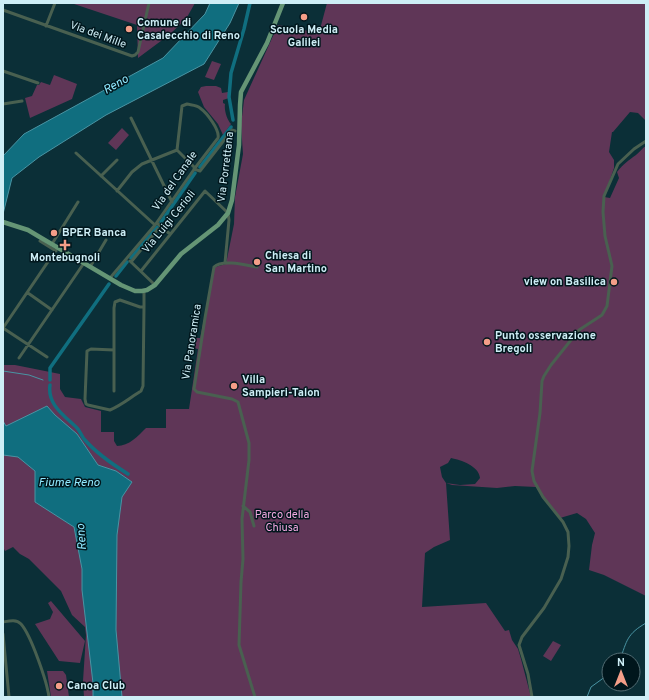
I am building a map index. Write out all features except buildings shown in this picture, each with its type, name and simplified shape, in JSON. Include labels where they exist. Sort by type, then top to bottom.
[{"type":"main road","name":"Via Porrettana","points":[[144,291],[155,284],[182,254],[217,227],[228,214],[232,200],[238,152],[241,92],[267,42],[283,3]]},
{"type":"main road","points":[[3,222],[26,230],[52,244],[57,249],[131,289],[144,291]]},
{"type":"street","points":[[46,26],[55,3]]},
{"type":"street","name":"Via dei Mille","points":[[3,10],[132,56],[136,54],[138,50],[149,4]]},
{"type":"street","points":[[3,71],[38,83]]},
{"type":"street","points":[[3,104],[22,101]]},
{"type":"street","name":"Via del Canale","points":[[110,278],[156,224],[218,138],[219,135],[215,126],[200,108],[187,104],[183,105],[181,108],[177,150]]},
{"type":"street","points":[[132,118],[172,202]]},
{"type":"street","points":[[117,191],[132,172],[142,164],[177,150],[200,171],[232,130],[235,131]]},
{"type":"street","points":[[532,697],[528,674],[519,647],[522,637],[544,608],[562,579],[569,552],[568,532],[563,522],[539,492],[534,481],[532,471],[540,413],[542,381],[551,365],[579,330],[602,316],[607,306],[612,266],[605,236],[603,212],[604,196],[618,164],[634,149],[646,141]]},
{"type":"street","points":[[76,153],[117,191],[170,234]]},
{"type":"street","points":[[101,176],[117,160]]},
{"type":"street","name":"Via Luigi Cerioli","points":[[141,271],[205,191],[228,214]]},
{"type":"street","points":[[52,244],[78,202]]},
{"type":"street","points":[[228,214],[229,220],[225,263],[257,267]]},
{"type":"street","points":[[131,262],[158,229]]},
{"type":"street","points":[[90,267],[106,240]]},
{"type":"street","points":[[40,242],[57,249],[3,328],[47,357]]},
{"type":"street","points":[[127,259],[155,284]]},
{"type":"street","points":[[19,358],[84,263]]},
{"type":"street","name":"Via Panoramica","points":[[225,263],[218,264],[213,269],[204,318],[194,389],[197,392],[232,399],[238,402],[249,444],[249,460],[242,519],[243,559],[239,645],[255,697]]},
{"type":"street","points":[[114,350],[91,350],[87,351],[86,353],[85,401],[88,405],[104,410],[110,410],[133,397],[140,392],[142,388],[144,291]]},
{"type":"street","points":[[28,293],[52,310]]},
{"type":"street","points":[[114,391],[115,302],[118,300],[144,307]]},
{"type":"street","points":[[243,506],[250,512],[254,526]]},
{"type":"street","points":[[3,622],[15,621],[20,623],[25,630],[37,655],[48,689],[49,697]]},
{"type":"street","points":[[3,634],[8,697]]},
{"type":"green space","points":[[71,3],[195,3],[186,19],[169,35],[138,58],[137,25]]},
{"type":"green space","name":"Parco della Chiusa","points":[[327,3],[646,3],[646,121],[638,113],[630,112],[612,132],[609,152],[614,160],[614,168],[604,197],[610,198],[619,178],[617,172],[619,169],[646,146],[646,596],[604,575],[589,570],[595,533],[586,519],[577,513],[560,518],[536,487],[515,486],[497,488],[452,485],[446,483],[450,540],[425,553],[422,607],[486,603],[505,631],[509,630],[512,640],[518,649],[531,697],[84,697],[83,681],[86,635],[85,627],[72,615],[61,591],[29,559],[20,554],[13,547],[5,551],[3,547],[3,365],[15,365],[60,374],[60,389],[65,397],[81,399],[85,407],[101,411],[101,432],[114,432],[114,441],[117,446],[121,446],[129,442],[146,428],[166,428],[166,409],[189,409],[198,349],[192,348],[193,338],[200,338],[215,267],[226,264],[234,224],[235,197],[243,154],[241,125],[244,100],[278,25],[319,33]],"holes":[[[451,458],[469,464],[476,470],[480,478],[475,484],[460,485],[446,483],[442,477],[440,467],[448,463]]]},
{"type":"green space","points":[[212,61],[221,64],[214,80],[205,77]]},
{"type":"green space","points":[[54,75],[77,84],[72,99],[30,118],[25,98],[32,96],[37,85],[41,82],[50,85]]},
{"type":"green space","points":[[216,86],[221,88],[222,93],[228,92],[229,98],[223,100],[223,103],[225,104],[226,115],[231,124],[223,135],[218,124],[204,107],[198,92],[201,87]]},
{"type":"green space","points":[[122,128],[129,135],[116,150],[108,143]]},
{"type":"green space","points":[[51,601],[85,641],[80,663],[59,661],[35,624],[50,619],[53,612],[48,603]]},
{"type":"green space","points":[[553,641],[561,645],[551,661],[543,656]]},
{"type":"green space","name":"Canoa Club","points":[[47,671],[63,671],[66,675],[69,697],[51,697]]},
{"type":"water","name":"Reno","points":[[210,3],[239,3],[230,23],[204,64],[106,115],[39,157],[12,178],[3,214],[3,156],[24,134],[163,58],[205,14]]},
{"type":"water","name":"Fiume Reno","points":[[47,406],[77,434],[98,465],[116,471],[132,482],[122,497],[117,535],[116,630],[122,697],[93,697],[93,683],[82,590],[82,569],[74,527],[35,502],[35,471],[18,457],[3,455],[3,421],[6,426]]},
{"type":"waterway","points":[[233,120],[229,97],[231,73],[250,3]]},
{"type":"waterway","points":[[200,167],[231,127]]},
{"type":"waterway","points":[[161,222],[195,173]]},
{"type":"waterway","points":[[131,258],[157,227]]},
{"type":"waterway","points":[[116,276],[127,262]]},
{"type":"waterway","points":[[50,380],[50,368],[109,284]]},
{"type":"waterway","points":[[3,371],[29,375],[43,380]]},
{"type":"waterway","points":[[50,385],[51,398],[58,410],[79,430],[84,439],[94,449],[128,474]]},
{"type":"waterway","points":[[622,652],[631,634],[646,623]]},
{"type":"waterway","points":[[587,697],[591,687],[601,680]]},
{"type":"place","name":"Scuola Media Galilei","points":[[304,17]]},
{"type":"place","name":"Comune di Casalecchio di Reno","points":[[129,29]]},
{"type":"place","name":"BPER Banca","points":[[54,233]]},
{"type":"place","name":"Montebugnoli","points":[[65,245]]},
{"type":"place","name":"Chiesa di San Martino","points":[[257,262]]},
{"type":"place","name":"view on Basilica","points":[[614,282]]},
{"type":"place","name":"Punto osservazione Bregoli","points":[[487,342]]},
{"type":"place","name":"Villa Sampieri-Talon","points":[[234,386]]},
{"type":"place","name":"Canoa Club","points":[[59,686]]}]
